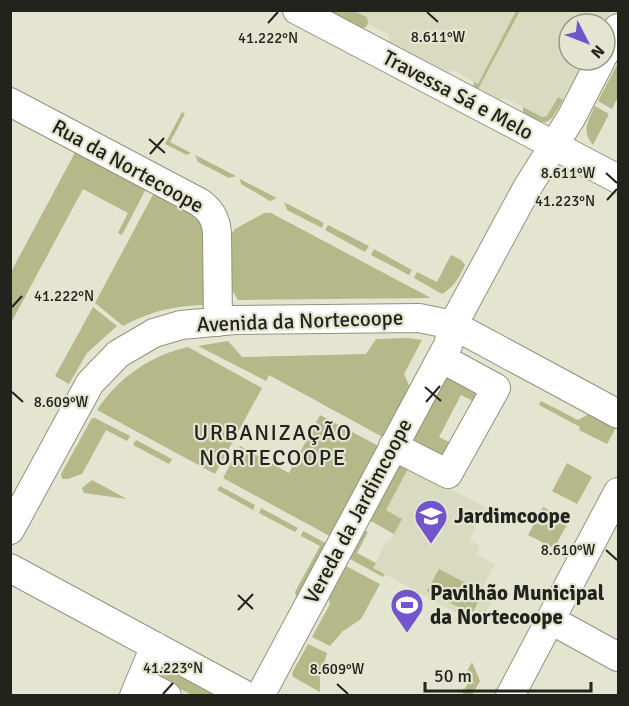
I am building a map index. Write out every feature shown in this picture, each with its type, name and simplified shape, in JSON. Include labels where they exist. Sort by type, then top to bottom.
[{"type":"street","name":"Travessa Sá e Melo","points":[[297,10],[618,179]]},
{"type":"street","points":[[453,325],[527,188],[594,72]]},
{"type":"street","name":"Rua da Nortecoope","points":[[10,102],[208,208],[217,233],[218,322]]},
{"type":"street","name":"Avenida da Nortecoope","points":[[10,530],[93,380],[107,364],[133,344],[154,333],[181,325],[218,322],[419,318],[453,325],[618,414]]},
{"type":"street","name":"Vereda da Jardimcoope","points":[[260,696],[448,345],[453,325]]},
{"type":"street","points":[[393,446],[448,474],[496,388],[441,358]]},
{"type":"street","points":[[510,696],[618,492]]},
{"type":"street","points":[[10,568],[247,696]]},
{"type":"street","points":[[550,620],[618,657]]},
{"type":"street","points":[[155,646],[137,688],[167,696]]},
{"type":"shaded area","points":[[327,11],[611,11],[557,12],[557,72],[578,72],[553,117],[546,123],[503,97],[499,101],[474,90],[474,82],[453,70],[448,74],[389,43],[388,34],[369,24],[364,28]]},
{"type":"shaded area","name":"Jardimcoope","points":[[409,466],[486,508],[469,540],[480,546],[477,554],[495,564],[482,588],[495,595],[479,625],[373,568],[386,542],[389,543],[402,519],[386,510]]},
{"type":"green space","points":[[327,11],[354,11],[367,17],[368,23],[366,27],[361,28]]},
{"type":"green space","points":[[516,11],[520,11],[477,91],[473,89],[474,82],[478,84]]},
{"type":"green space","points":[[618,63],[618,97],[612,109],[598,101],[613,72],[617,72]]},
{"type":"green space","points":[[558,97],[563,100],[551,119],[547,121],[539,121],[523,114],[523,107],[542,117],[547,116]]},
{"type":"green space","points":[[595,106],[609,114],[593,145],[587,135],[587,130],[588,121]]},
{"type":"green space","points":[[182,112],[185,114],[170,142],[191,153],[187,155],[165,144]]},
{"type":"green space","points":[[78,147],[148,185],[122,235],[118,233],[128,213],[83,189],[11,323],[11,272]]},
{"type":"green space","points":[[195,155],[236,176],[229,178],[198,162]]},
{"type":"green space","points":[[240,179],[277,198],[270,201],[241,184]]},
{"type":"green space","points":[[156,189],[204,220],[207,305],[164,310],[143,316],[123,326],[95,303]]},
{"type":"green space","points":[[284,202],[324,223],[322,228],[287,210]]},
{"type":"green space","points":[[264,213],[271,213],[431,298],[238,300],[232,290],[230,236],[235,229]]},
{"type":"green space","points":[[328,225],[369,246],[365,252],[325,230]]},
{"type":"green space","points":[[374,249],[412,270],[409,275],[371,255]]},
{"type":"green space","points":[[451,255],[465,265],[456,282],[442,294],[414,278],[417,272],[437,282]]},
{"type":"green space","points":[[93,307],[117,326],[87,353],[69,384],[55,376]]},
{"type":"green space","points":[[376,339],[422,340],[404,374],[414,397],[390,441],[269,375],[266,381],[198,346],[228,341],[242,357],[366,354]]},
{"type":"green space","points":[[188,347],[262,388],[215,474],[97,410],[105,398],[125,378],[148,362]]},
{"type":"green space","points":[[443,366],[483,387],[475,402],[461,395],[439,437],[451,443],[441,462],[403,442]]},
{"type":"green space","points":[[541,401],[578,420],[589,414],[616,428],[607,444],[539,405]]},
{"type":"green space","points":[[320,415],[386,450],[337,540],[223,478],[240,446],[289,473]]},
{"type":"green space","points":[[92,418],[130,436],[127,441],[106,430],[82,474],[62,479],[61,474]]},
{"type":"green space","points":[[136,440],[172,459],[169,464],[133,445]]},
{"type":"green space","points":[[395,455],[409,467],[386,510],[402,519],[394,534],[362,516]]},
{"type":"green space","points":[[567,463],[592,477],[577,504],[552,491]]},
{"type":"green space","points":[[92,480],[127,499],[84,493],[82,488]]},
{"type":"green space","points":[[220,486],[255,505],[253,510],[217,490]]},
{"type":"green space","points":[[543,507],[569,521],[554,548],[528,535]]},
{"type":"green space","points":[[261,508],[298,528],[295,532],[259,513]]},
{"type":"green space","points":[[303,531],[333,547],[297,602],[295,592],[320,546],[301,536]]},
{"type":"green space","points":[[365,531],[368,532],[357,553],[376,563],[373,568],[384,574],[383,577],[350,559]]},
{"type":"green space","points":[[346,566],[380,584],[361,619],[343,631],[330,646],[312,637],[330,604],[328,598]]},
{"type":"green space","points":[[439,569],[483,592],[472,614],[427,591]]},
{"type":"green space","points":[[308,644],[327,653],[320,677],[320,692],[293,677],[292,673]]},
{"type":"green space","points":[[472,662],[480,681],[472,695],[463,695],[468,683],[465,675]]},
{"type":"green space","points":[[164,666],[228,695],[192,695],[163,680],[159,674],[160,669]]},
{"type":"place","name":"Jardimcoope","points":[[431,545]]},
{"type":"place","name":"Pavilhão Municipal da Nortecoope","points":[[407,634]]},
{"type":"district","name":"URBANIZAÇÃO NORTECOOPE","points":[[273,444]]}]
